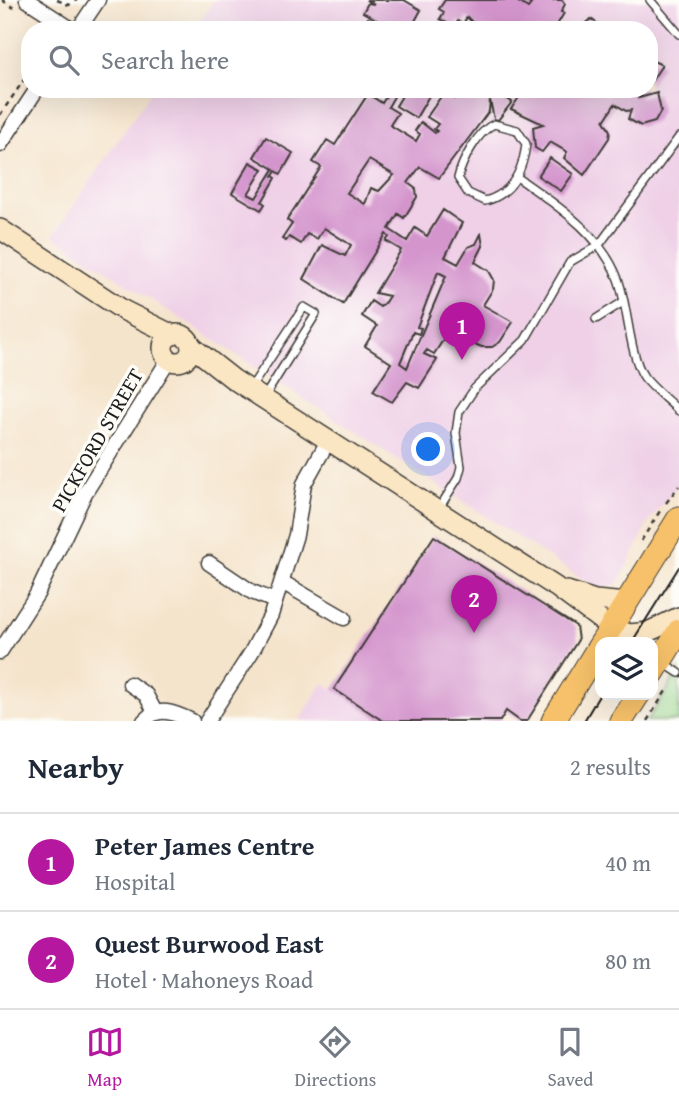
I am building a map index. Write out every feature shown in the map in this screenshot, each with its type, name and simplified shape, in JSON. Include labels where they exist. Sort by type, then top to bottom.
[{"type":"highway","points":[[605,637],[679,518]]},
{"type":"highway","points":[[662,671],[679,631]]},
{"type":"highway","points":[[553,721],[591,670]]},
{"type":"highway","points":[[621,721],[635,700]]},
{"type":"main road","points":[[0,229],[124,310],[175,350],[233,379],[556,587],[595,600],[626,603]]},
{"type":"main road","points":[[556,587],[603,637]]},
{"type":"main road","points":[[610,637],[648,632],[679,617]]},
{"type":"street","points":[[27,0],[61,21]]},
{"type":"street","points":[[82,21],[98,0]]},
{"type":"street","points":[[0,145],[31,98]]},
{"type":"street","name":"PICKFORD STREET","points":[[0,652],[37,594],[91,483],[175,350]]},
{"type":"street","points":[[206,721],[251,653],[275,601],[296,535],[304,484],[328,441]]},
{"type":"street","points":[[209,563],[252,592],[275,601]]},
{"type":"street","points":[[282,582],[344,618]]},
{"type":"street","points":[[130,684],[146,695],[150,716],[166,710],[192,721]]},
{"type":"lane","points":[[650,0],[679,34]]},
{"type":"lane","points":[[494,124],[508,125],[522,136],[526,144],[517,177],[503,192],[485,201],[468,193],[458,178],[461,167],[488,127],[494,124]]},
{"type":"lane","points":[[437,511],[458,478],[461,467],[456,433],[459,412],[475,388],[525,340],[570,262],[599,244],[679,139]]},
{"type":"lane","points":[[517,177],[567,213],[599,244],[618,279],[636,360],[644,376],[679,411]]},
{"type":"lane","points":[[597,319],[623,302]]},
{"type":"lane","points":[[304,307],[316,314],[257,394],[304,307]]},
{"type":"path","points":[[57,0],[69,5],[77,0]]},
{"type":"path","points":[[0,115],[21,84]]},
{"type":"path","points":[[647,721],[662,671]]},
{"type":"shaded area","points":[[214,0],[679,0],[679,484],[650,520],[618,584],[598,589],[53,236],[147,98],[658,98],[658,21],[200,21]]},
{"type":"shaded area","points":[[323,683],[334,689],[383,721],[299,721]]},
{"type":"green space","points":[[679,671],[679,721],[647,721]]},
{"type":"building","points":[[366,0],[404,0],[421,10],[415,21],[379,21],[363,12],[368,3],[374,4]]},
{"type":"building","points":[[445,0],[515,0],[528,8],[531,4],[527,2],[530,0],[562,0],[565,4],[559,21],[471,21],[467,17],[465,21],[444,21],[440,19],[444,12],[439,9]]},
{"type":"building","points":[[365,98],[374,98],[382,103],[385,98],[393,98],[388,107],[398,113],[390,125],[416,141],[420,134],[415,131],[421,122],[435,133],[437,131],[434,129],[438,124],[427,117],[440,98],[506,98],[512,102],[498,120],[494,119],[490,100],[489,111],[439,178],[420,167],[408,183],[416,189],[417,197],[404,218],[398,214],[389,229],[407,241],[415,228],[427,236],[443,210],[462,223],[445,257],[458,264],[468,247],[476,244],[481,234],[483,246],[475,262],[489,271],[494,280],[493,289],[483,305],[513,322],[500,342],[492,347],[482,347],[447,334],[434,354],[427,350],[424,354],[437,360],[419,388],[407,382],[392,402],[373,391],[391,363],[365,346],[377,326],[362,316],[371,301],[380,307],[389,296],[375,293],[401,250],[386,241],[389,237],[386,234],[343,304],[304,279],[322,245],[345,256],[351,245],[324,228],[317,239],[307,234],[301,244],[289,237],[286,241],[282,239],[292,224],[287,220],[321,167],[313,162],[327,140],[335,145]],"holes":[[[369,160],[394,175],[379,191],[371,188],[365,204],[347,193]],[[438,272],[446,276],[407,368],[400,363],[413,332],[419,334],[421,328],[417,327]]]},
{"type":"building","points":[[401,98],[428,98],[416,118],[396,106]]},
{"type":"building","points":[[519,98],[658,98],[661,111],[655,122],[641,126],[628,119],[631,110],[626,111],[615,104],[604,121],[610,131],[609,138],[584,175],[564,158],[567,152],[550,142],[542,152],[535,148],[533,127],[543,124],[511,109]]},
{"type":"building","points":[[266,137],[293,153],[281,174],[276,171],[273,176],[276,178],[262,202],[265,204],[261,210],[232,193],[250,162],[263,169],[248,194],[256,198],[274,169],[254,157]]},
{"type":"building","points":[[550,158],[573,174],[561,191],[538,176]]},
{"type":"building","points":[[434,536],[576,626],[578,640],[527,721],[520,721],[506,711],[500,721],[383,721],[334,689]]},
{"type":"tram line","points":[[635,637],[679,567]]},
{"type":"tram line","points":[[584,721],[596,700]]},
{"type":"place","name":"Peter James Centre","points":[[462,360]]},
{"type":"place","name":"Quest Burwood East","points":[[474,633]]}]
